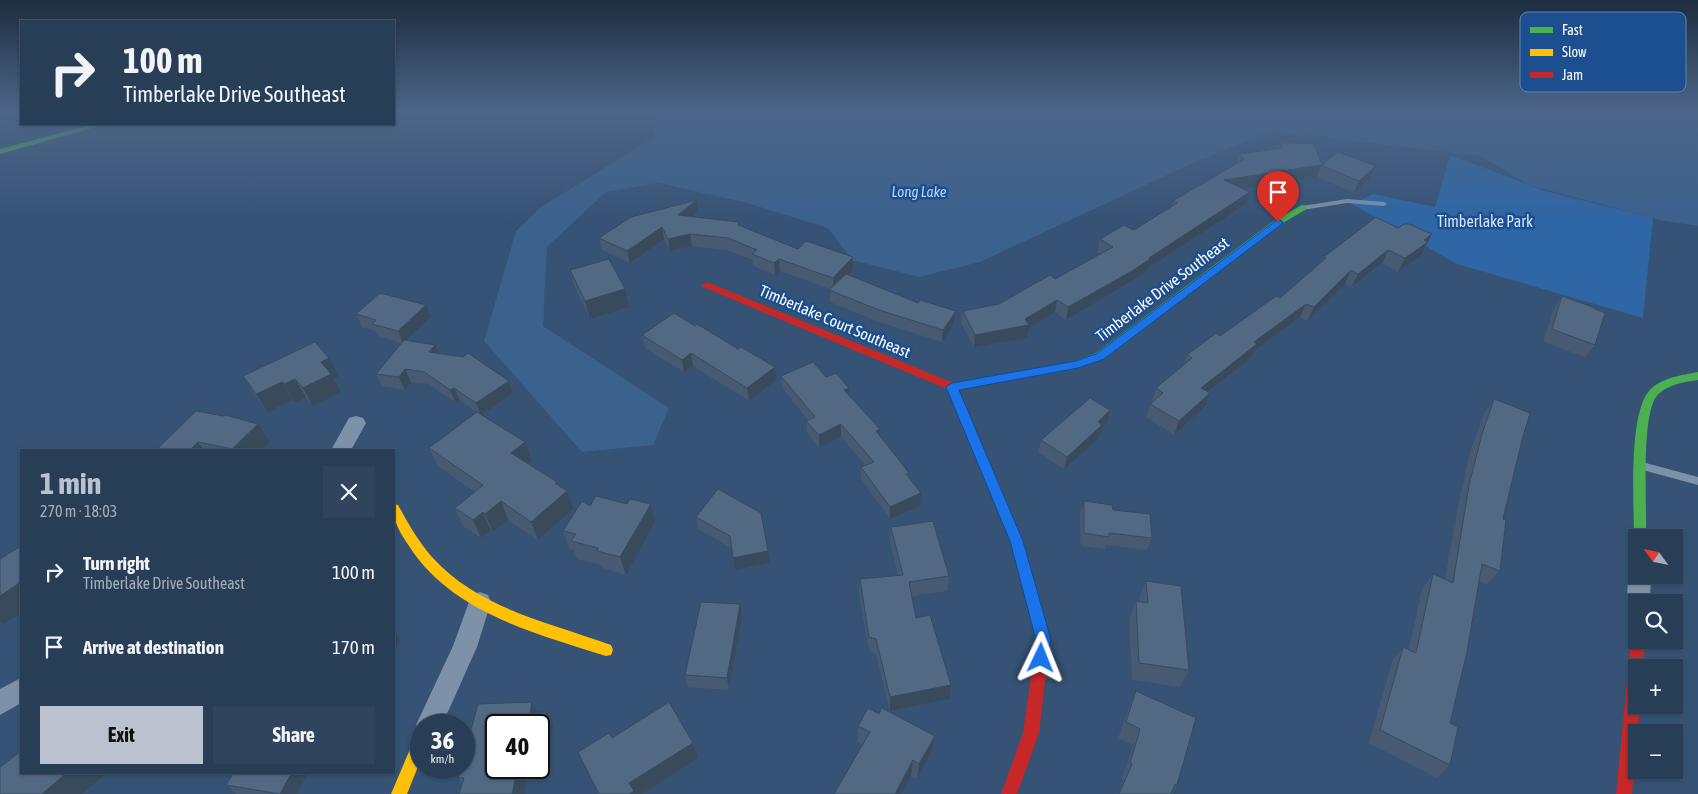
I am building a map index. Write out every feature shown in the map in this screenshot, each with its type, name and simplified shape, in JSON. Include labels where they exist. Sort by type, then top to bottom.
[{"type":"street","points":[[0,152],[18,147]]},
{"type":"street","name":"Timberlake Drive Southeast","points":[[952,387],[1078,364],[1100,356],[1278,222],[1302,208]]},
{"type":"street","name":"Timberlake Court Southeast","points":[[707,285],[952,387]]},
{"type":"street","points":[[1640,529],[1643,424],[1650,396],[1672,383],[1698,376]]},
{"type":"street","points":[[952,387],[1016,541],[1044,640],[1031,733],[1009,794]]},
{"type":"street","points":[[342,449],[356,424]]},
{"type":"street","points":[[395,511],[411,540],[437,571],[480,602],[499,611],[606,650]]},
{"type":"street","points":[[434,714],[465,647],[480,602]]},
{"type":"street","points":[[1624,794],[1637,649]]},
{"type":"street","points":[[0,703],[20,691]]},
{"type":"street","points":[[399,794],[410,764]]},
{"type":"lane","points":[[1302,208],[1347,200],[1384,204]]},
{"type":"lane","points":[[1642,466],[1698,481]]},
{"type":"green space","name":"Timberlake Park","points":[[1450,155],[1545,191],[1653,218],[1643,318],[1457,264],[1352,204],[1373,194],[1435,207]]},
{"type":"water","name":"Long Lake","points":[[639,147],[1232,147],[1195,162],[980,262],[919,277],[852,260],[828,228],[747,203],[659,183],[606,192],[547,247],[543,326],[669,408],[653,445],[582,452],[484,341],[516,231],[541,207]]},
{"type":"water","name":"Long Lake","points":[[1406,147],[1698,147],[1698,226],[1664,221],[1529,185],[1481,156]]},
{"type":"building","points":[[1315,147],[1322,165],[1338,152],[1376,166],[1359,181],[1321,165],[1224,180],[1250,192],[1132,271],[1068,307],[1057,300],[1025,319],[1029,325],[975,335],[963,311],[999,304],[1050,275],[1055,279],[1113,247],[1100,239],[1124,225],[1134,230],[1177,203],[1173,201],[1244,159],[1239,154],[1282,148]]},
{"type":"building","points":[[697,200],[678,215],[739,222],[738,225],[798,249],[806,241],[853,257],[833,278],[779,259],[774,263],[752,254],[757,250],[728,238],[690,234],[668,239],[662,227],[627,251],[599,238],[631,217]]},
{"type":"building","points":[[1376,217],[1398,228],[1404,224],[1409,224],[1432,234],[1424,240],[1428,242],[1405,258],[1388,250],[1358,274],[1351,270],[1314,307],[1306,304],[1254,342],[1257,344],[1201,388],[1210,393],[1179,421],[1150,404],[1163,393],[1156,388],[1192,358],[1187,355],[1216,333],[1220,336],[1276,296],[1280,298],[1326,258],[1324,257]]},
{"type":"building","points":[[609,259],[625,289],[585,301],[570,270]]},
{"type":"building","points":[[846,274],[918,303],[920,300],[956,311],[943,330],[879,310],[829,290]]},
{"type":"building","points":[[380,293],[426,305],[398,331],[372,324],[376,320],[356,314]]},
{"type":"building","points":[[1562,296],[1605,313],[1595,345],[1552,329]]},
{"type":"building","points":[[674,313],[695,326],[697,324],[738,349],[741,347],[775,367],[747,388],[691,353],[682,360],[642,335]]},
{"type":"building","points":[[404,340],[435,345],[429,352],[463,357],[468,353],[509,381],[476,403],[454,388],[450,390],[424,372],[405,369],[399,377],[376,374]]},
{"type":"building","points":[[315,342],[329,358],[321,362],[331,374],[303,388],[295,379],[284,384],[282,382],[256,394],[243,376]]},
{"type":"building","points":[[813,362],[826,377],[836,373],[849,388],[844,390],[880,429],[876,431],[909,473],[906,474],[921,493],[890,507],[861,467],[874,462],[841,424],[819,435],[806,421],[815,417],[781,376]]},
{"type":"building","points":[[1090,398],[1110,410],[1098,422],[1102,425],[1067,457],[1041,440]]},
{"type":"building","points":[[1494,399],[1530,413],[1503,519],[1506,520],[1500,571],[1482,564],[1467,652],[1450,723],[1458,727],[1450,765],[1380,730],[1403,647],[1416,653],[1433,574],[1453,583],[1469,485],[1482,434]]},
{"type":"building","points":[[196,411],[225,415],[258,424],[232,449],[198,442],[191,449],[157,449]]},
{"type":"building","points":[[477,412],[525,442],[511,453],[557,482],[555,483],[567,491],[531,522],[501,501],[485,514],[483,512],[473,520],[455,508],[483,485],[429,448]]},
{"type":"building","points":[[718,489],[761,513],[768,551],[733,558],[730,536],[696,517]]},
{"type":"building","points":[[596,496],[627,504],[630,499],[651,504],[620,557],[597,551],[598,548],[571,541],[576,534],[563,531],[582,501],[590,506]]},
{"type":"building","points":[[1084,501],[1112,505],[1113,510],[1150,514],[1152,538],[1109,533],[1109,537],[1084,533]]},
{"type":"building","points":[[933,521],[949,576],[909,582],[916,618],[930,615],[951,685],[890,697],[876,639],[869,637],[860,579],[903,575],[891,527]]},
{"type":"building","points":[[20,547],[20,583],[0,596],[0,559]]},
{"type":"building","points":[[1146,581],[1181,586],[1189,670],[1139,663],[1136,601],[1148,603]]},
{"type":"building","points":[[701,602],[740,604],[727,678],[685,675]]},
{"type":"building","points":[[1136,691],[1196,718],[1177,785],[1175,784],[1171,794],[1119,794],[1132,764],[1130,763],[1140,729],[1126,722]]},
{"type":"building","points":[[532,702],[530,713],[546,712],[546,714],[485,714],[485,779],[515,779],[512,794],[459,794],[464,779],[475,779],[475,715],[478,704]]},
{"type":"building","points":[[669,702],[693,743],[629,783],[634,791],[629,794],[599,794],[578,752],[609,733],[612,738]]},
{"type":"building","points":[[868,708],[879,714],[882,708],[935,736],[919,764],[913,760],[895,794],[834,794],[870,732],[858,726]]},
{"type":"building","points":[[20,752],[20,774],[66,774],[42,794],[0,794],[0,767]]},
{"type":"building","points":[[233,774],[291,774],[280,794],[226,785]]},
{"type":"traffic: fast","points":[[0,152],[18,147]]},
{"type":"traffic: fast","points":[[952,387],[1078,364],[1100,356],[1278,222],[1302,208]]},
{"type":"traffic: fast","points":[[1640,529],[1641,444],[1646,409],[1650,397],[1665,385],[1698,376]]},
{"type":"traffic: slow","points":[[395,511],[411,539],[426,560],[450,582],[470,596],[513,618],[606,650]]},
{"type":"traffic: slow","points":[[399,794],[410,767]]},
{"type":"traffic: jam","points":[[707,285],[952,387]]},
{"type":"traffic: jam","points":[[952,387],[1016,541],[1043,640],[1031,733],[1009,794]]},
{"type":"traffic: jam","points":[[1624,794],[1637,649]]},
{"type":"route","points":[[1041,658],[1044,640],[1016,541],[952,387],[988,382],[1078,364],[1100,356],[1278,222]]}]
